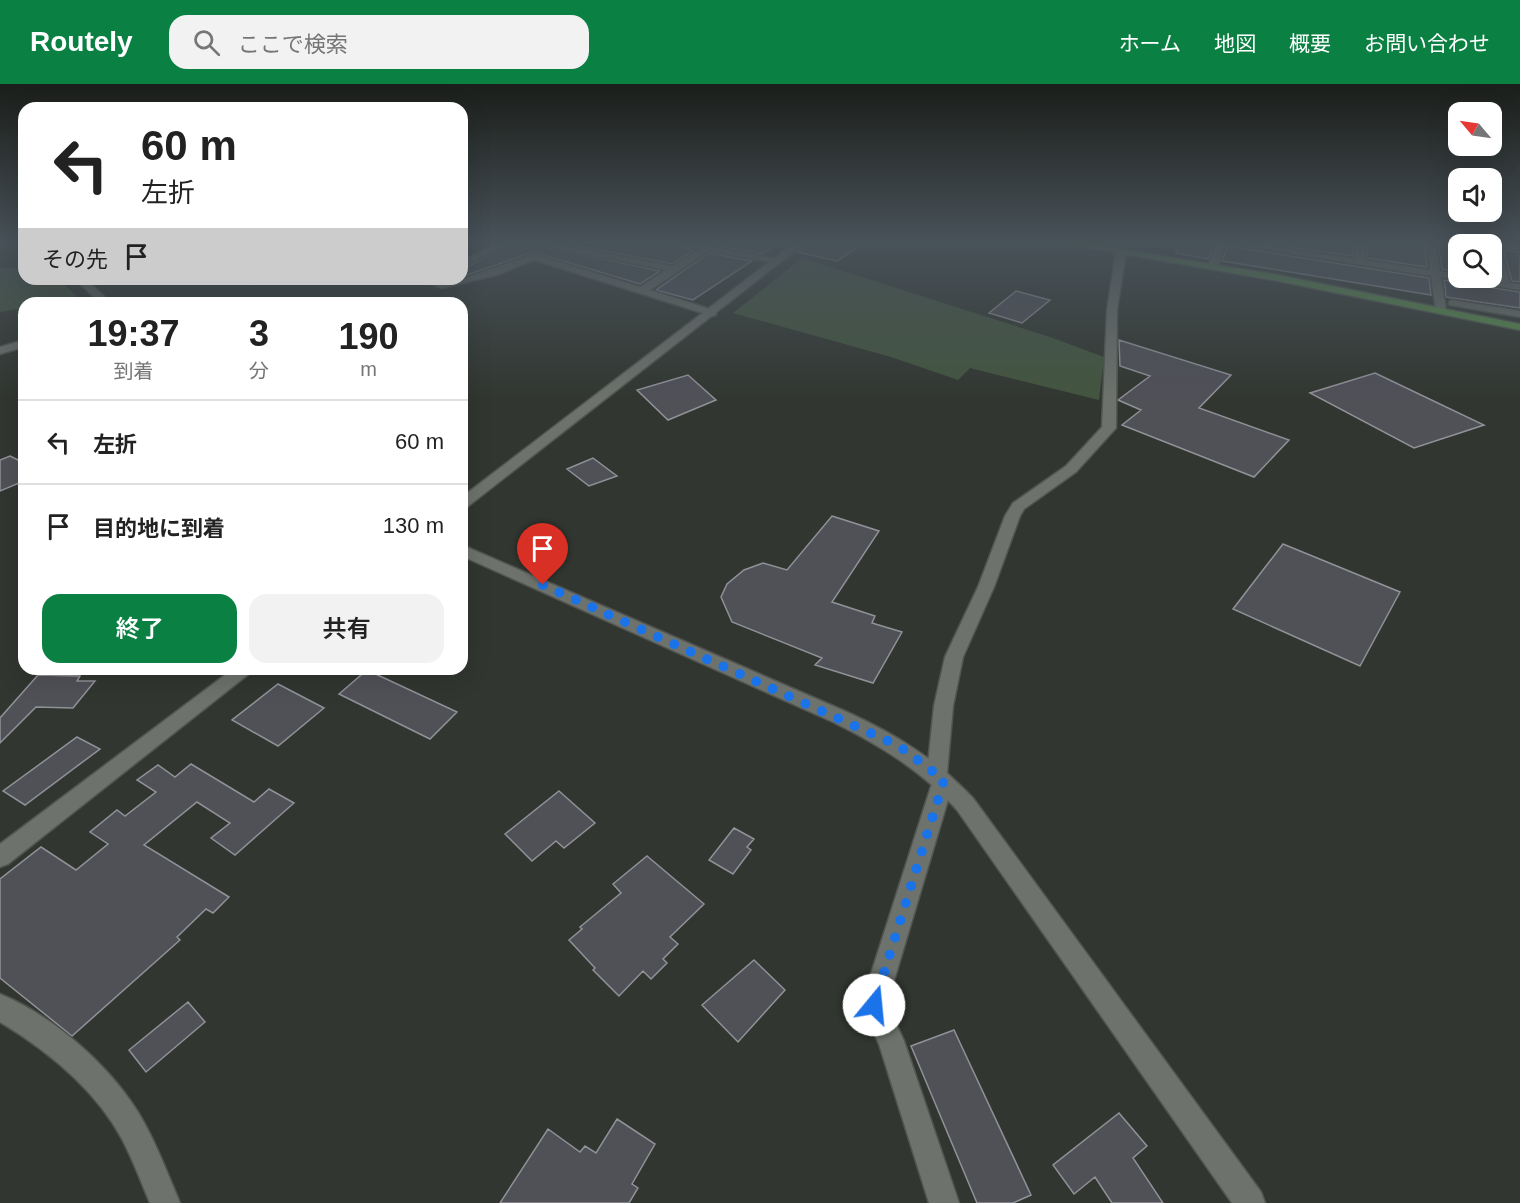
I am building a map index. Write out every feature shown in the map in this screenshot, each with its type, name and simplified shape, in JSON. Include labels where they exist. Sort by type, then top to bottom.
[{"type":"main road","points":[[1363,295],[1520,327]]},
{"type":"street","points":[[655,295],[712,313]]},
{"type":"street","points":[[468,499],[734,295]]},
{"type":"street","points":[[944,1203],[891,1041],[874,1005],[940,776],[943,703],[959,643],[987,586],[1000,541],[1018,506],[1071,469],[1109,428],[1114,295]]},
{"type":"street","points":[[1439,295],[1441,310]]},
{"type":"street","points":[[1453,303],[1520,314]]},
{"type":"street","points":[[0,351],[18,345]]},
{"type":"street","points":[[468,553],[840,717],[899,746],[940,776],[965,804],[1250,1203]]},
{"type":"street","points":[[0,857],[238,675]]},
{"type":"street","points":[[0,1007],[76,1062],[101,1084],[128,1121],[165,1203]]},
{"type":"green space","points":[[0,295],[78,297],[18,297],[18,309],[0,312]]},
{"type":"green space","points":[[755,295],[919,295],[1050,337],[1104,357],[1099,400],[970,368],[958,380],[891,357],[733,313]]},
{"type":"building","points":[[675,295],[700,295],[693,300]]},
{"type":"building","points":[[1011,295],[1032,295],[1050,300],[1022,323],[989,313]]},
{"type":"building","points":[[1446,295],[1520,295],[1520,308],[1446,297]]},
{"type":"building","points":[[1119,340],[1231,375],[1199,408],[1289,440],[1254,477],[1122,425],[1141,410],[1118,400],[1150,376],[1120,366]]},
{"type":"building","points":[[1375,373],[1484,425],[1414,448],[1310,393]]},
{"type":"building","points":[[688,375],[716,400],[668,420],[637,390]]},
{"type":"building","points":[[10,456],[18,460],[18,484],[0,491],[0,460]]},
{"type":"building","points":[[593,458],[617,476],[589,486],[567,469]]},
{"type":"building","points":[[832,516],[879,531],[832,602],[875,616],[872,623],[902,632],[873,683],[815,665],[822,658],[732,622],[721,597],[727,584],[744,570],[763,563],[787,570]]},
{"type":"building","points":[[1283,544],[1400,592],[1360,666],[1233,609]]},
{"type":"building","points":[[38,675],[80,676],[77,681],[95,681],[73,708],[36,707],[0,743],[0,718]]},
{"type":"building","points":[[361,675],[378,675],[457,712],[430,739],[339,694]]},
{"type":"building","points":[[278,684],[324,708],[278,746],[232,720]]},
{"type":"building","points":[[77,737],[100,749],[25,805],[3,791]]},
{"type":"building","points":[[191,764],[254,802],[269,789],[294,803],[235,855],[211,838],[230,823],[197,802],[144,845],[229,897],[213,913],[206,909],[177,937],[180,940],[72,1036],[0,978],[0,879],[41,847],[76,870],[108,844],[90,832],[117,810],[125,816],[156,792],[137,780],[158,765],[175,777]]},
{"type":"building","points":[[559,791],[595,823],[564,848],[556,841],[532,861],[505,834]]},
{"type":"building","points":[[734,828],[754,839],[747,847],[751,850],[733,874],[709,860]]},
{"type":"building","points":[[647,856],[704,904],[670,937],[678,944],[663,959],[667,963],[651,979],[643,971],[619,996],[593,970],[595,968],[569,940],[582,929],[580,927],[621,893],[613,884]]},
{"type":"building","points":[[754,960],[785,990],[738,1042],[702,1005]]},
{"type":"building","points":[[188,1002],[205,1022],[146,1072],[129,1050]]},
{"type":"building","points":[[954,1030],[1031,1195],[1013,1203],[977,1203],[911,1046]]},
{"type":"building","points":[[1119,1113],[1147,1146],[1133,1158],[1163,1203],[1112,1203],[1095,1177],[1074,1194],[1053,1165]]},
{"type":"building","points":[[617,1119],[655,1144],[632,1184],[638,1188],[629,1203],[500,1203],[548,1129],[580,1152],[585,1146],[596,1153]]},
{"type":"route","points":[[543,585],[840,717],[899,746],[944,780],[874,1005]]}]
